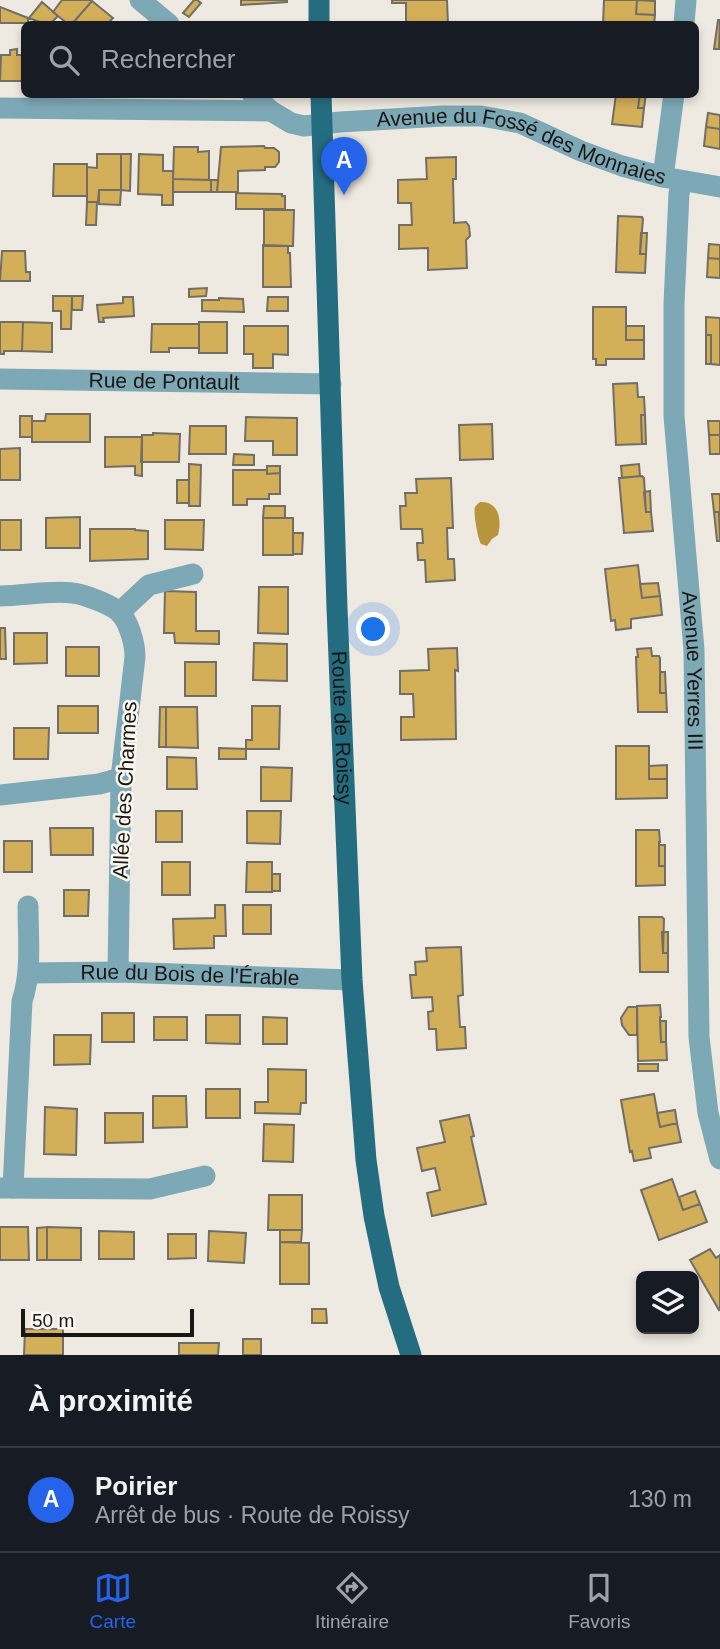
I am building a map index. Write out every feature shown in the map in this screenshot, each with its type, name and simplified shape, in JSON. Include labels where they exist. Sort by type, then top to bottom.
[{"type":"main road","points":[[318,0],[319,21]]},
{"type":"main road","name":"Route de Roissy","points":[[321,98],[352,980],[366,1160],[377,1236],[389,1287],[411,1355]]},
{"type":"street","points":[[140,0],[165,21]]},
{"type":"street","points":[[684,21],[686,0]]},
{"type":"street","points":[[256,98],[271,111]]},
{"type":"street","name":"Avenue Yerres III","points":[[674,98],[673,179],[679,193],[674,292],[674,416],[694,650],[699,1037],[708,1113],[720,1159]]},
{"type":"street","points":[[0,108],[271,111]]},
{"type":"street","name":"Avenue du Fossé des Monnaies","points":[[271,111],[291,123],[304,126],[481,116],[520,123],[581,151],[622,166],[720,187]]},
{"type":"street","name":"Rue de Pontault","points":[[0,379],[331,384]]},
{"type":"street","points":[[0,596],[73,593],[96,600],[120,612],[149,585],[192,574]]},
{"type":"street","name":"Allée des Charmes","points":[[118,972],[121,778],[135,649],[134,640],[120,612]]},
{"type":"street","points":[[0,795],[99,784],[121,778]]},
{"type":"street","points":[[28,906],[29,973],[23,1001],[7,1188],[150,1189],[205,1176]]},
{"type":"street","name":"Rue du Bois de l'Érable","points":[[29,973],[118,972],[352,980]]},
{"type":"shaded area","points":[[480,502],[495,508],[500,523],[498,535],[487,546],[481,544],[476,526],[475,507]]},
{"type":"building","points":[[62,0],[92,0],[75,21],[64,21],[53,12]]},
{"type":"building","points":[[194,0],[201,3],[189,17],[183,13]]},
{"type":"building","points":[[241,0],[287,0],[287,2],[241,5]]},
{"type":"building","points":[[392,0],[447,0],[448,21],[406,21],[406,3],[392,3]]},
{"type":"building","points":[[604,0],[637,0],[636,14],[655,15],[654,21],[603,21]]},
{"type":"building","points":[[637,0],[655,1],[655,15],[636,14]]},
{"type":"building","points":[[92,1],[113,18],[110,21],[75,21]]},
{"type":"building","points":[[42,2],[58,16],[53,21],[29,18]]},
{"type":"building","points":[[0,7],[28,18],[28,21],[21,23],[0,23]]},
{"type":"building","points":[[718,20],[719,49],[714,49]]},
{"type":"building","points":[[17,49],[17,55],[21,55],[21,81],[0,81],[1,55],[10,55],[10,50]]},
{"type":"building","points":[[615,98],[639,98],[638,108],[644,108],[642,127],[612,124]]},
{"type":"building","points":[[639,98],[645,98],[644,108],[638,108]]},
{"type":"building","points":[[708,113],[720,115],[720,129],[706,127]]},
{"type":"building","points":[[706,127],[720,129],[720,149],[704,146]]},
{"type":"building","points":[[264,146],[279,152],[279,162],[275,167],[238,171],[238,192],[217,192],[221,147]]},
{"type":"building","points":[[174,147],[198,147],[198,152],[209,151],[209,180],[173,179]]},
{"type":"building","points":[[97,154],[121,154],[121,190],[99,190],[98,202],[87,202],[87,167],[97,168]]},
{"type":"building","points":[[121,154],[131,154],[130,191],[121,190]]},
{"type":"building","points":[[139,154],[163,155],[163,171],[173,171],[173,205],[162,205],[162,195],[138,194]]},
{"type":"building","points":[[456,157],[456,179],[453,179],[454,223],[466,222],[469,226],[470,236],[466,240],[467,268],[428,270],[428,248],[399,249],[399,225],[412,225],[411,203],[398,203],[398,180],[427,179],[426,158]]},
{"type":"building","points":[[54,164],[87,164],[87,196],[53,196]]},
{"type":"building","points":[[173,179],[211,180],[211,192],[173,192]]},
{"type":"building","points":[[211,180],[218,180],[217,192],[211,192]]},
{"type":"building","points":[[99,190],[121,190],[120,205],[99,204]]},
{"type":"building","points":[[236,193],[282,194],[285,196],[285,209],[236,209]]},
{"type":"building","points":[[87,202],[97,202],[96,225],[86,225]]},
{"type":"building","points":[[264,210],[294,210],[293,246],[264,246]]},
{"type":"building","points":[[618,216],[643,219],[640,254],[646,254],[645,273],[616,272]]},
{"type":"building","points":[[641,233],[647,233],[646,254],[640,254]]},
{"type":"building","points":[[709,244],[720,245],[720,259],[708,258]]},
{"type":"building","points":[[263,245],[288,246],[291,287],[263,287]]},
{"type":"building","points":[[2,251],[25,251],[26,272],[30,272],[30,281],[0,281]]},
{"type":"building","points":[[708,258],[720,259],[720,278],[707,277]]},
{"type":"building","points":[[207,288],[206,296],[189,297],[189,289]]},
{"type":"building","points":[[53,296],[72,296],[71,329],[61,329],[61,311],[53,311]]},
{"type":"building","points":[[72,296],[83,296],[82,310],[72,310]]},
{"type":"building","points":[[123,297],[133,297],[134,316],[103,318],[104,322],[99,322],[97,305],[123,303]]},
{"type":"building","points":[[268,297],[288,297],[288,311],[267,311]]},
{"type":"building","points":[[243,299],[244,312],[202,311],[202,300]]},
{"type":"building","points":[[593,307],[626,307],[626,340],[644,340],[644,359],[606,359],[606,365],[596,365],[596,359],[593,359]]},
{"type":"building","points":[[706,317],[720,318],[720,365],[711,364],[711,335],[706,335]]},
{"type":"building","points":[[0,322],[23,322],[22,351],[4,351],[4,354],[0,354]]},
{"type":"building","points":[[23,322],[52,323],[52,352],[22,351]]},
{"type":"building","points":[[199,322],[227,322],[227,353],[199,353]]},
{"type":"building","points":[[152,324],[199,324],[199,348],[169,348],[169,352],[151,352]]},
{"type":"building","points":[[244,326],[288,326],[288,355],[273,354],[273,368],[253,368],[253,354],[244,354]]},
{"type":"building","points":[[626,326],[644,326],[644,340],[626,340]]},
{"type":"building","points":[[706,335],[711,335],[711,364],[706,364]]},
{"type":"building","points":[[637,383],[638,397],[644,397],[645,415],[641,415],[642,444],[616,445],[613,384]]},
{"type":"building","points":[[46,414],[90,414],[90,442],[32,442],[32,421],[45,421]]},
{"type":"building","points":[[641,415],[645,415],[646,444],[642,444]]},
{"type":"building","points":[[20,416],[32,416],[32,437],[20,437]]},
{"type":"building","points":[[246,417],[297,418],[297,455],[273,455],[273,441],[245,441]]},
{"type":"building","points":[[708,421],[720,421],[720,435],[709,435]]},
{"type":"building","points":[[492,424],[493,459],[460,460],[459,425]]},
{"type":"building","points":[[190,426],[226,426],[226,454],[189,454]]},
{"type":"building","points":[[180,434],[179,462],[141,462],[142,435]]},
{"type":"building","points":[[709,435],[720,435],[720,454],[710,454]]},
{"type":"building","points":[[105,437],[142,437],[142,476],[135,475],[135,466],[105,467]]},
{"type":"building","points":[[20,448],[20,480],[0,480],[0,449]]},
{"type":"building","points":[[234,454],[254,455],[254,465],[233,465]]},
{"type":"building","points":[[189,464],[201,465],[200,506],[189,506]]},
{"type":"building","points":[[639,464],[640,476],[622,478],[621,466]]},
{"type":"building","points":[[267,466],[280,466],[280,473],[267,474]]},
{"type":"building","points":[[233,470],[267,470],[267,474],[280,473],[280,494],[269,494],[269,499],[247,499],[247,505],[233,505]]},
{"type":"building","points":[[642,476],[646,512],[651,512],[653,531],[624,533],[619,478]]},
{"type":"building","points":[[451,478],[453,528],[447,528],[448,559],[454,559],[455,580],[426,582],[425,560],[418,560],[417,543],[423,543],[422,529],[401,529],[400,506],[406,506],[405,493],[417,493],[416,479]]},
{"type":"building","points":[[177,480],[189,480],[189,503],[177,503]]},
{"type":"building","points":[[650,491],[651,512],[646,512],[644,492]]},
{"type":"building","points":[[712,494],[720,494],[720,528],[719,512],[714,512]]},
{"type":"building","points":[[264,506],[285,506],[285,518],[263,518]]},
{"type":"building","points":[[714,512],[719,512],[720,541],[717,541]]},
{"type":"building","points":[[80,517],[80,548],[46,548],[46,518]]},
{"type":"building","points":[[263,518],[293,518],[293,555],[263,555]]},
{"type":"building","points":[[0,520],[21,520],[21,550],[0,550]]},
{"type":"building","points":[[165,520],[204,520],[203,550],[165,549]]},
{"type":"building","points":[[90,529],[148,531],[148,559],[90,561]]},
{"type":"building","points":[[293,533],[303,533],[302,554],[293,554]]},
{"type":"building","points":[[638,565],[642,598],[660,596],[662,615],[631,619],[631,628],[616,630],[615,620],[611,621],[605,569]]},
{"type":"building","points":[[658,583],[660,596],[642,598],[640,584]]},
{"type":"building","points":[[259,587],[288,587],[288,634],[258,633]]},
{"type":"building","points":[[165,591],[196,592],[196,631],[219,631],[219,644],[175,643],[174,633],[164,633]]},
{"type":"building","points":[[0,628],[5,628],[6,659],[0,659]]},
{"type":"building","points":[[14,633],[47,633],[47,663],[14,664]]},
{"type":"building","points":[[254,643],[287,644],[287,681],[253,680]]},
{"type":"building","points":[[66,647],[99,647],[99,676],[66,676]]},
{"type":"building","points":[[457,648],[456,739],[401,740],[401,717],[414,717],[413,694],[400,694],[400,671],[429,670],[428,649]]},
{"type":"building","points":[[651,648],[652,656],[660,658],[660,693],[666,693],[667,712],[638,712],[637,649]]},
{"type":"building","points":[[185,662],[216,662],[216,696],[185,696]]},
{"type":"building","points":[[660,672],[665,672],[666,693],[660,693]]},
{"type":"building","points":[[58,706],[98,706],[98,733],[58,733]]},
{"type":"building","points":[[252,706],[280,706],[279,749],[246,749],[246,740],[252,740]]},
{"type":"building","points":[[160,707],[166,707],[166,747],[159,747]]},
{"type":"building","points":[[166,707],[197,707],[198,748],[166,747]]},
{"type":"building","points":[[14,728],[49,728],[48,759],[14,759]]},
{"type":"building","points":[[616,746],[649,746],[649,779],[667,779],[667,798],[616,799]]},
{"type":"building","points":[[219,748],[246,749],[246,759],[219,759]]},
{"type":"building","points":[[167,757],[196,758],[197,789],[167,789]]},
{"type":"building","points":[[667,765],[667,779],[649,779],[649,766]]},
{"type":"building","points":[[261,767],[292,768],[291,801],[261,801]]},
{"type":"building","points":[[156,811],[182,811],[182,842],[156,842]]},
{"type":"building","points":[[247,811],[281,811],[280,844],[247,843]]},
{"type":"building","points":[[50,828],[93,828],[93,855],[51,855]]},
{"type":"building","points":[[636,830],[659,830],[659,866],[665,866],[665,885],[636,886]]},
{"type":"building","points":[[4,841],[32,841],[32,872],[4,872]]},
{"type":"building","points":[[659,845],[665,845],[665,866],[659,866]]},
{"type":"building","points":[[162,862],[190,862],[190,895],[162,895]]},
{"type":"building","points":[[247,862],[272,862],[272,892],[246,892]]},
{"type":"building","points":[[272,874],[280,874],[280,891],[272,891]]},
{"type":"building","points":[[64,890],[89,890],[88,916],[64,916]]},
{"type":"building","points":[[215,905],[225,905],[226,936],[214,936],[214,948],[174,949],[173,919],[215,918]]},
{"type":"building","points":[[243,905],[271,905],[271,934],[243,934]]},
{"type":"building","points":[[639,917],[664,919],[663,953],[668,953],[668,972],[640,972]]},
{"type":"building","points":[[662,932],[668,932],[668,953],[663,953]]},
{"type":"building","points":[[461,947],[463,995],[458,996],[460,1027],[465,1027],[466,1048],[437,1050],[436,1029],[429,1029],[428,1012],[433,1011],[432,997],[412,998],[410,975],[416,975],[415,962],[427,961],[426,948]]},
{"type":"building","points":[[660,1005],[661,1042],[666,1041],[667,1060],[638,1061],[637,1006]]},
{"type":"building","points":[[628,1007],[637,1007],[637,1035],[629,1035],[622,1025],[621,1018]]},
{"type":"building","points":[[102,1013],[134,1013],[134,1042],[102,1042]]},
{"type":"building","points":[[206,1015],[240,1015],[240,1044],[206,1043]]},
{"type":"building","points":[[154,1017],[187,1017],[187,1040],[154,1040]]},
{"type":"building","points":[[263,1017],[287,1018],[287,1044],[263,1044]]},
{"type":"building","points":[[660,1021],[666,1021],[666,1041],[661,1042]]},
{"type":"building","points":[[54,1035],[91,1035],[90,1064],[54,1065]]},
{"type":"building","points":[[638,1064],[658,1064],[658,1071],[638,1071]]},
{"type":"building","points":[[268,1069],[306,1070],[306,1103],[301,1103],[300,1114],[255,1113],[255,1102],[268,1102]]},
{"type":"building","points":[[206,1089],[240,1089],[240,1118],[206,1118]]},
{"type":"building","points":[[654,1094],[660,1127],[677,1123],[681,1142],[649,1148],[651,1158],[634,1161],[621,1100]]},
{"type":"building","points":[[153,1096],[186,1096],[187,1127],[153,1128]]},
{"type":"building","points":[[45,1107],[77,1109],[76,1155],[44,1154]]},
{"type":"building","points":[[675,1110],[677,1123],[660,1127],[657,1113]]},
{"type":"building","points":[[105,1113],[143,1113],[143,1142],[105,1143]]},
{"type":"building","points":[[469,1115],[474,1136],[471,1137],[486,1204],[432,1216],[427,1193],[440,1190],[435,1168],[422,1171],[417,1148],[445,1142],[440,1121]]},
{"type":"building","points":[[264,1124],[294,1125],[293,1162],[263,1161]]},
{"type":"building","points":[[672,1179],[683,1210],[700,1204],[707,1222],[659,1240],[641,1190]]},
{"type":"building","points":[[695,1191],[700,1204],[683,1210],[679,1197]]},
{"type":"building","points":[[269,1195],[302,1195],[302,1230],[268,1230]]},
{"type":"building","points":[[0,1227],[28,1227],[29,1260],[0,1260]]},
{"type":"building","points":[[47,1227],[47,1260],[37,1260],[37,1228]]},
{"type":"building","points":[[47,1227],[81,1228],[81,1260],[47,1260]]},
{"type":"building","points":[[280,1230],[302,1230],[301,1242],[280,1242]]},
{"type":"building","points":[[99,1231],[134,1232],[134,1259],[99,1259]]},
{"type":"building","points":[[209,1231],[246,1233],[244,1263],[208,1261]]},
{"type":"building","points":[[168,1234],[196,1234],[196,1258],[168,1259]]},
{"type":"building","points":[[280,1242],[309,1243],[309,1284],[280,1284]]},
{"type":"building","points":[[710,1249],[716,1258],[720,1255],[719,1310],[699,1271],[690,1260]]},
{"type":"building","points":[[312,1309],[326,1309],[327,1323],[312,1323]]},
{"type":"building","points":[[25,1329],[63,1329],[63,1355],[24,1355]]},
{"type":"building","points":[[243,1339],[261,1339],[261,1355],[243,1355]]},
{"type":"building","points":[[179,1343],[219,1343],[218,1355],[179,1355]]},
{"type":"place","name":"Poirier","points":[[344,195]]}]
